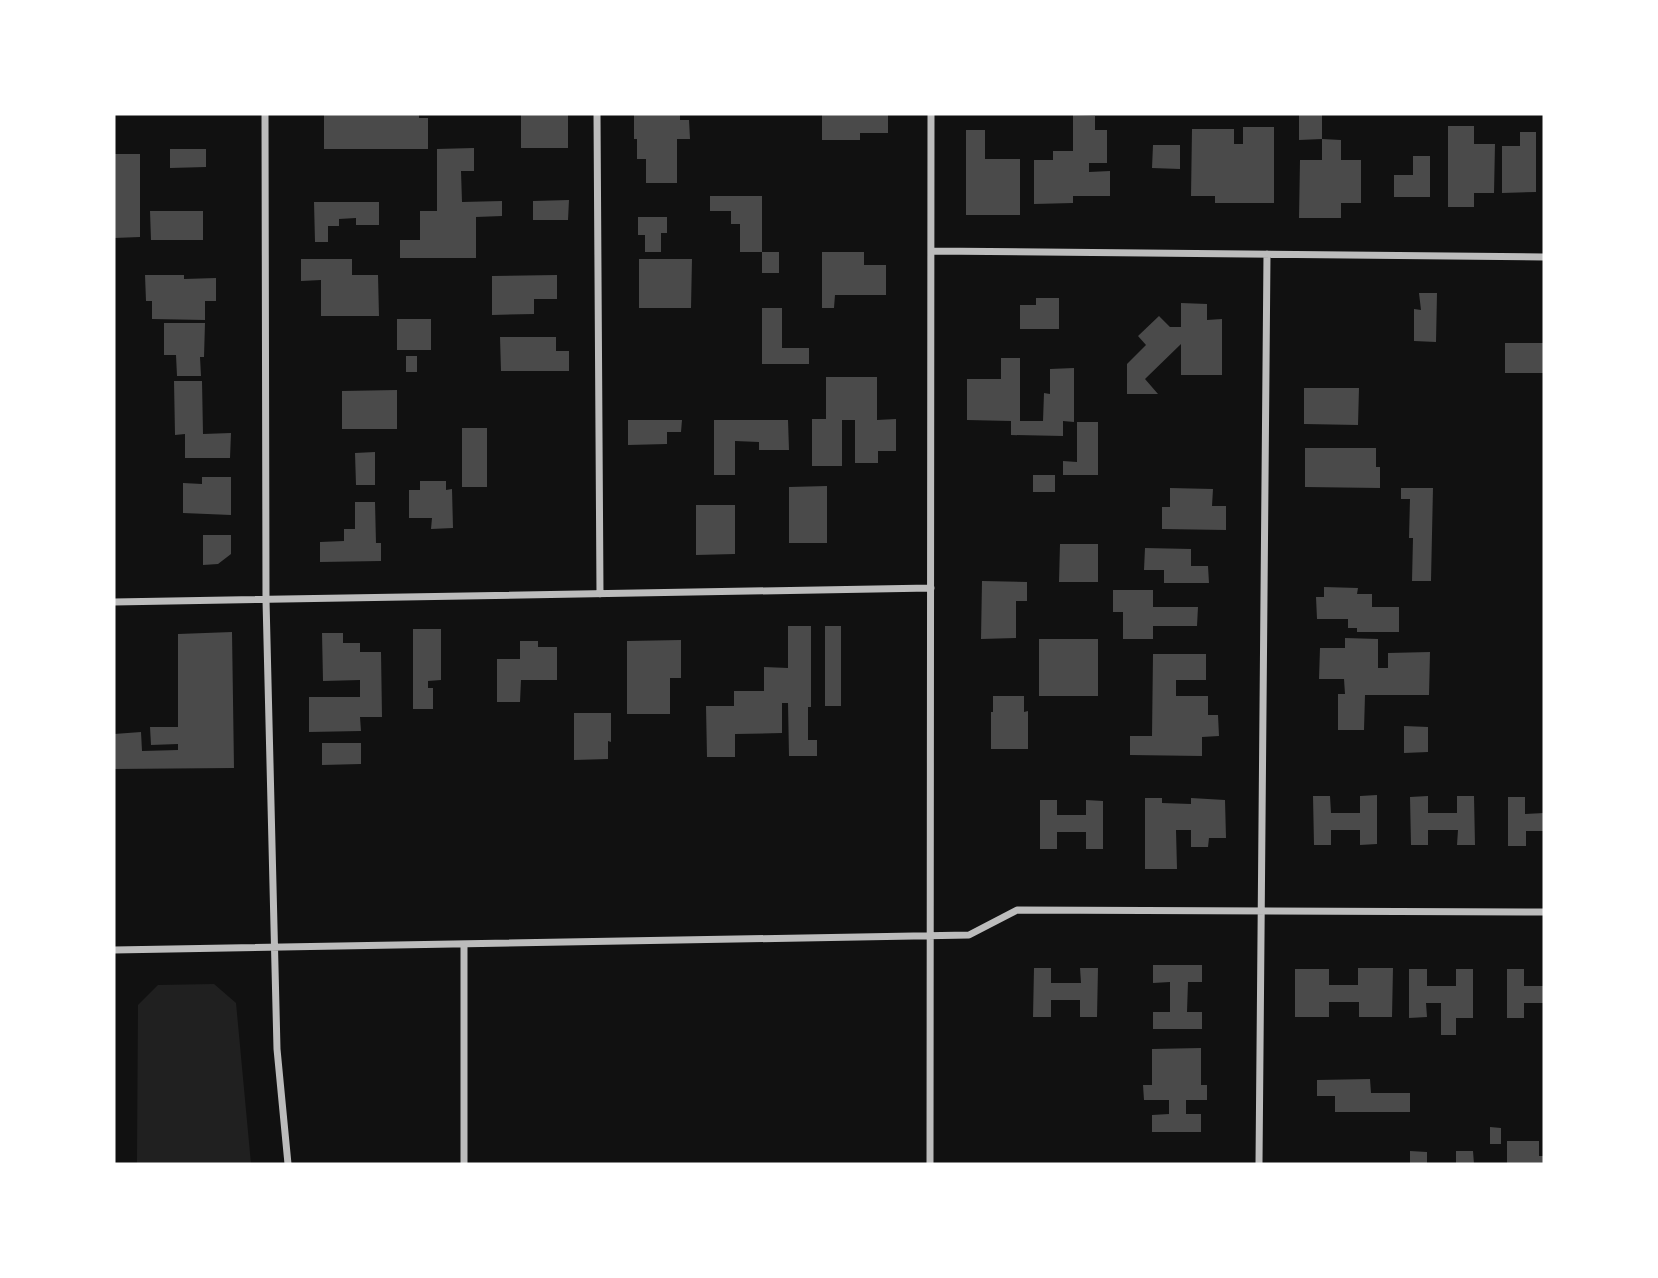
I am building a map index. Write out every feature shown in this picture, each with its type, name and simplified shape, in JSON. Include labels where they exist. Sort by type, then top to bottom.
[{"type":"street","points":[[265,114],[266,600],[277,1049],[288,1164]]},
{"type":"street","points":[[597,114],[600,594]]},
{"type":"street","points":[[930,1164],[931,114]]},
{"type":"street","points":[[931,251],[1544,257]]},
{"type":"street","points":[[1259,1164],[1267,254]]},
{"type":"street","points":[[114,602],[931,587]]},
{"type":"street","points":[[114,950],[969,935],[1017,910],[1544,912]]},
{"type":"street","points":[[464,944],[464,1164]]},
{"type":"shaded area","points":[[214,984],[236,1003],[251,1164],[137,1164],[138,1005],[158,985]]},
{"type":"building","points":[[324,114],[419,114],[419,118],[428,118],[428,149],[324,149]]},
{"type":"building","points":[[521,114],[568,114],[568,148],[521,148]]},
{"type":"building","points":[[634,114],[680,114],[680,120],[689,120],[690,139],[677,139],[677,183],[646,183],[646,159],[637,159]]},
{"type":"building","points":[[822,114],[888,114],[888,133],[860,133],[860,140],[822,140]]},
{"type":"building","points":[[1299,114],[1322,114],[1322,139],[1299,140]]},
{"type":"building","points":[[1073,115],[1095,116],[1095,130],[1107,130],[1107,163],[1089,163],[1089,172],[1110,171],[1110,196],[1073,196],[1073,203],[1034,204],[1034,160],[1053,160],[1053,151],[1073,151]]},
{"type":"building","points":[[1448,126],[1474,126],[1474,144],[1495,144],[1494,193],[1474,193],[1474,207],[1448,207]]},
{"type":"building","points":[[1243,127],[1274,127],[1274,203],[1215,203],[1215,196],[1191,196],[1192,129],[1234,129],[1234,144],[1243,144]]},
{"type":"building","points":[[966,130],[985,130],[985,159],[1020,159],[1020,215],[966,215]]},
{"type":"building","points":[[1520,132],[1536,132],[1536,192],[1502,193],[1502,146],[1520,146]]},
{"type":"building","points":[[1322,139],[1341,140],[1341,160],[1361,160],[1361,203],[1341,203],[1341,218],[1299,218],[1300,160],[1322,160]]},
{"type":"building","points":[[1153,145],[1180,145],[1180,169],[1152,168]]},
{"type":"building","points":[[474,148],[474,171],[461,171],[462,202],[502,201],[502,216],[476,217],[476,258],[400,258],[400,240],[420,240],[420,211],[437,211],[437,149]]},
{"type":"building","points":[[170,149],[206,149],[206,167],[170,168]]},
{"type":"building","points":[[114,154],[140,154],[140,237],[114,238]]},
{"type":"building","points":[[1413,156],[1430,156],[1430,197],[1394,197],[1394,175],[1413,175]]},
{"type":"building","points":[[710,196],[762,196],[762,252],[740,252],[740,224],[731,224],[731,211],[710,211]]},
{"type":"building","points":[[569,200],[568,220],[533,220],[533,201]]},
{"type":"building","points":[[314,202],[379,202],[379,225],[356,225],[356,218],[339,219],[339,226],[328,226],[328,242],[315,242]]},
{"type":"building","points":[[150,211],[203,211],[203,240],[151,240]]},
{"type":"building","points":[[638,217],[667,217],[667,233],[661,233],[661,252],[645,252],[645,235],[638,235]]},
{"type":"building","points":[[762,252],[779,252],[779,273],[762,273]]},
{"type":"building","points":[[822,252],[864,252],[864,265],[886,265],[886,295],[835,295],[834,308],[822,308]]},
{"type":"building","points":[[301,259],[352,259],[352,275],[378,275],[379,316],[321,316],[321,280],[301,281]]},
{"type":"building","points":[[639,259],[692,259],[691,308],[639,308]]},
{"type":"building","points":[[145,275],[184,275],[184,279],[216,278],[216,301],[205,301],[205,320],[152,319],[152,301],[146,301]]},
{"type":"building","points":[[557,275],[557,299],[534,299],[534,314],[492,315],[492,276]]},
{"type":"building","points":[[1419,293],[1437,293],[1436,342],[1414,341],[1414,309],[1421,310]]},
{"type":"building","points":[[1036,298],[1059,298],[1059,329],[1020,329],[1020,305],[1036,305]]},
{"type":"building","points":[[1181,303],[1207,304],[1207,320],[1222,319],[1222,375],[1181,375],[1181,344],[1145,379],[1158,394],[1127,394],[1127,364],[1146,345],[1138,336],[1159,316],[1170,327],[1181,327]]},
{"type":"building","points":[[762,308],[782,308],[782,348],[809,348],[809,364],[762,364]]},
{"type":"building","points":[[397,319],[431,319],[431,350],[397,350]]},
{"type":"building","points":[[164,323],[205,323],[204,357],[200,357],[201,376],[177,376],[176,355],[164,355]]},
{"type":"building","points":[[500,337],[556,337],[556,351],[569,351],[569,371],[501,371]]},
{"type":"building","points":[[1505,343],[1544,343],[1544,373],[1505,373]]},
{"type":"building","points":[[406,356],[417,356],[417,372],[406,372]]},
{"type":"building","points":[[1001,358],[1020,358],[1020,421],[1043,421],[1044,393],[1050,394],[1050,369],[1074,368],[1074,422],[1063,421],[1063,436],[1011,435],[1011,421],[967,420],[967,379],[1001,379]]},
{"type":"building","points":[[826,377],[877,377],[877,420],[896,419],[896,451],[878,451],[878,463],[855,463],[855,420],[842,420],[842,466],[812,466],[812,419],[826,419]]},
{"type":"building","points":[[174,381],[202,381],[203,434],[231,433],[230,458],[185,458],[185,434],[175,435]]},
{"type":"building","points":[[1304,388],[1359,388],[1358,425],[1304,424]]},
{"type":"building","points":[[397,390],[397,429],[342,429],[342,391]]},
{"type":"building","points":[[628,420],[682,420],[681,432],[667,432],[667,444],[628,445]]},
{"type":"building","points":[[714,420],[788,420],[789,450],[759,450],[759,442],[735,441],[735,475],[714,475]]},
{"type":"building","points":[[1077,422],[1098,422],[1098,475],[1063,475],[1063,461],[1077,462]]},
{"type":"building","points":[[462,428],[487,428],[487,487],[462,487]]},
{"type":"building","points":[[1305,448],[1376,448],[1380,488],[1305,487]]},
{"type":"building","points":[[375,452],[375,485],[356,485],[355,453]]},
{"type":"building","points":[[1033,475],[1055,475],[1055,492],[1033,492]]},
{"type":"building","points":[[202,477],[231,477],[231,515],[183,513],[183,483],[202,484]]},
{"type":"building","points":[[420,481],[446,481],[446,490],[452,489],[453,528],[431,529],[432,518],[409,518],[409,490],[420,490]]},
{"type":"building","points":[[827,486],[827,543],[789,543],[789,487]]},
{"type":"building","points":[[1170,488],[1213,489],[1212,506],[1226,506],[1226,530],[1162,529],[1162,507],[1170,507]]},
{"type":"building","points":[[1401,488],[1433,488],[1431,581],[1412,581],[1410,499],[1401,499]]},
{"type":"building","points":[[355,502],[375,502],[376,543],[381,543],[381,561],[320,562],[320,542],[344,541],[344,529],[355,529]]},
{"type":"building","points":[[696,505],[735,505],[735,554],[696,555]]},
{"type":"building","points":[[203,535],[231,535],[231,554],[218,564],[203,565]]},
{"type":"building","points":[[1060,544],[1098,544],[1098,582],[1059,582]]},
{"type":"building","points":[[1145,548],[1191,549],[1191,566],[1208,566],[1209,583],[1164,583],[1164,570],[1144,570]]},
{"type":"building","points":[[982,581],[1027,582],[1027,601],[1016,601],[1016,638],[981,639]]},
{"type":"building","points":[[1324,587],[1358,588],[1357,594],[1372,594],[1372,607],[1399,607],[1399,632],[1357,632],[1357,628],[1348,628],[1348,619],[1317,619],[1316,597],[1324,597]]},
{"type":"building","points":[[1113,590],[1153,590],[1153,607],[1198,607],[1197,626],[1153,626],[1153,639],[1123,639],[1123,612],[1113,612]]},
{"type":"building","points":[[788,626],[811,626],[811,707],[808,707],[808,740],[817,740],[817,756],[789,756],[788,703],[782,703],[782,733],[735,734],[735,757],[707,757],[706,706],[734,706],[734,691],[764,691],[764,667],[788,668]]},
{"type":"building","points":[[825,626],[841,626],[841,706],[825,706]]},
{"type":"building","points":[[413,629],[441,629],[441,680],[428,681],[428,688],[433,688],[433,709],[413,709]]},
{"type":"building","points":[[232,632],[234,768],[114,769],[114,734],[141,732],[142,751],[178,750],[178,744],[151,745],[150,727],[178,727],[178,634]]},
{"type":"building","points":[[322,633],[343,633],[343,643],[360,643],[360,652],[381,652],[382,717],[360,717],[361,731],[309,732],[309,697],[360,697],[360,680],[323,681]]},
{"type":"building","points":[[1345,638],[1378,639],[1378,668],[1388,668],[1388,653],[1430,652],[1429,695],[1365,695],[1364,730],[1338,730],[1338,694],[1345,694],[1344,679],[1319,679],[1320,648],[1345,648]]},
{"type":"building","points":[[1039,639],[1098,639],[1098,696],[1039,696]]},
{"type":"building","points":[[681,640],[681,678],[670,678],[670,714],[627,714],[627,641]]},
{"type":"building","points":[[520,641],[538,641],[538,647],[557,647],[557,680],[521,680],[520,702],[497,702],[497,659],[520,659]]},
{"type":"building","points":[[1153,654],[1206,654],[1206,680],[1176,680],[1176,696],[1208,696],[1208,715],[1218,715],[1219,736],[1202,737],[1202,756],[1130,755],[1130,736],[1152,736]]},
{"type":"building","points":[[993,696],[1024,696],[1024,712],[1028,711],[1028,749],[991,749]]},
{"type":"building","points":[[574,713],[611,713],[608,759],[574,760]]},
{"type":"building","points":[[1404,726],[1428,727],[1428,752],[1404,753]]},
{"type":"building","points":[[322,743],[361,743],[361,764],[322,765]]},
{"type":"building","points":[[1377,795],[1377,844],[1360,845],[1360,830],[1331,830],[1331,845],[1314,845],[1313,796],[1330,796],[1331,813],[1360,813],[1360,796]]},
{"type":"building","points":[[1428,796],[1428,813],[1457,813],[1457,796],[1474,796],[1475,845],[1457,845],[1458,830],[1428,830],[1428,845],[1411,845],[1410,797]]},
{"type":"building","points":[[1508,797],[1525,797],[1525,814],[1544,813],[1544,831],[1526,831],[1526,846],[1508,846]]},
{"type":"building","points":[[1145,798],[1162,798],[1162,803],[1191,804],[1191,798],[1225,800],[1226,838],[1209,838],[1208,847],[1191,847],[1191,830],[1176,830],[1177,869],[1145,869]]},
{"type":"building","points":[[1040,800],[1057,800],[1057,815],[1086,815],[1086,800],[1103,801],[1103,849],[1086,849],[1086,832],[1057,832],[1057,849],[1040,849]]},
{"type":"building","points":[[1153,965],[1202,965],[1202,982],[1188,982],[1187,1012],[1202,1012],[1202,1029],[1153,1029],[1153,1012],[1170,1012],[1170,982],[1153,983]]},
{"type":"building","points":[[1034,968],[1051,968],[1051,983],[1081,983],[1080,968],[1098,968],[1097,1017],[1080,1017],[1080,1000],[1051,1000],[1051,1017],[1033,1017]]},
{"type":"building","points":[[1358,968],[1393,968],[1392,1017],[1359,1017],[1359,1002],[1329,1002],[1329,1017],[1295,1017],[1295,969],[1329,969],[1329,985],[1358,985]]},
{"type":"building","points":[[1409,969],[1427,969],[1427,986],[1456,986],[1456,969],[1473,969],[1473,1018],[1456,1018],[1456,1035],[1441,1035],[1441,1003],[1426,1003],[1427,1017],[1409,1018]]},
{"type":"building","points":[[1507,969],[1524,969],[1524,986],[1544,986],[1544,1003],[1524,1003],[1524,1018],[1507,1018]]},
{"type":"building","points":[[1201,1048],[1201,1085],[1207,1085],[1207,1100],[1186,1100],[1186,1114],[1201,1114],[1201,1132],[1152,1132],[1152,1115],[1169,1114],[1169,1100],[1144,1100],[1143,1085],[1152,1085],[1152,1049]]},
{"type":"building","points":[[1370,1079],[1371,1093],[1410,1093],[1410,1112],[1335,1112],[1335,1096],[1317,1096],[1317,1080]]},
{"type":"building","points":[[1490,1127],[1501,1128],[1501,1144],[1490,1144]]},
{"type":"building","points":[[1507,1141],[1539,1141],[1539,1156],[1544,1156],[1544,1164],[1507,1164]]},
{"type":"building","points":[[1410,1151],[1427,1152],[1427,1164],[1410,1164]]},
{"type":"building","points":[[1456,1151],[1473,1151],[1474,1164],[1456,1164]]}]
